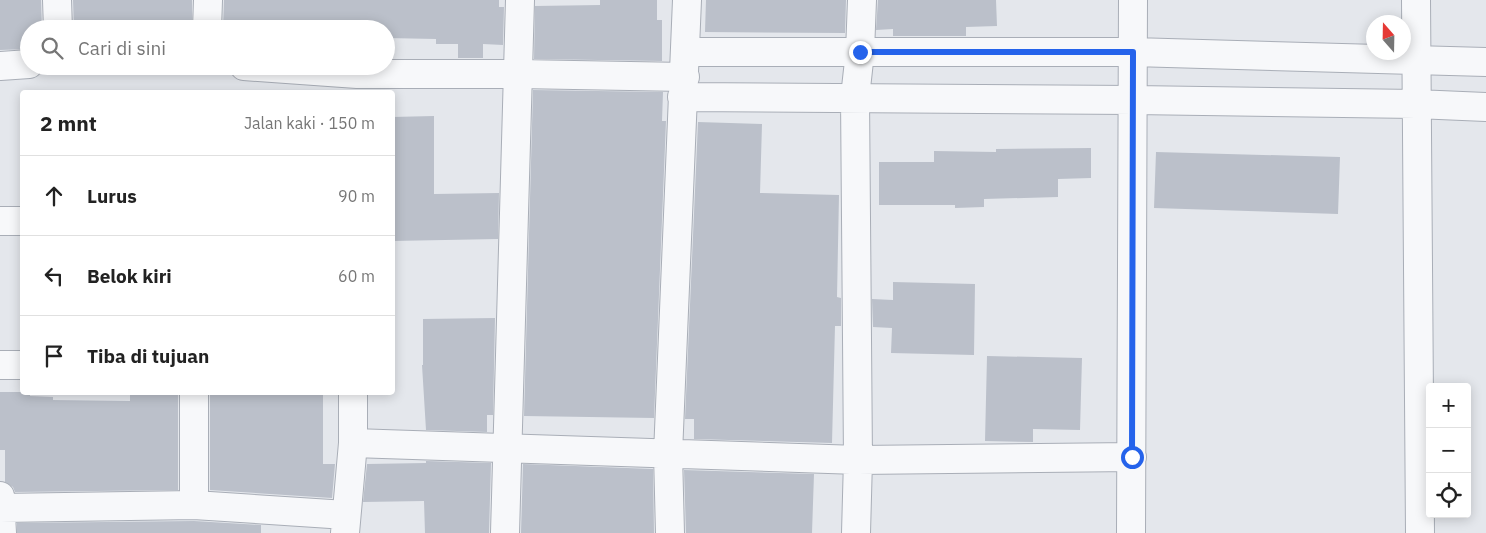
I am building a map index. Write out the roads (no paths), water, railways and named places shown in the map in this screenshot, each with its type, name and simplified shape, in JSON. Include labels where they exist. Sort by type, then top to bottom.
[{"type":"street","points":[[57,0],[58,20]]},
{"type":"street","points":[[207,20],[208,0]]},
{"type":"street","points":[[505,533],[520,0]]},
{"type":"street","points":[[670,533],[668,454],[687,0]]},
{"type":"street","points":[[856,533],[858,460],[855,97],[860,52],[862,0]]},
{"type":"street","points":[[1131,533],[1134,0]]},
{"type":"street","points":[[1416,0],[1420,533]]},
{"type":"street","points":[[684,75],[860,52],[1133,52],[1486,62]]},
{"type":"street","points":[[0,66],[20,65]]},
{"type":"street","points":[[304,75],[357,83],[518,74],[684,75],[855,97],[1416,104],[1486,107]]},
{"type":"street","points":[[0,221],[20,221]]},
{"type":"street","points":[[0,365],[20,365]]},
{"type":"street","points":[[194,395],[194,505]]},
{"type":"street","points":[[1,512],[194,505],[345,524],[353,443],[353,395]]},
{"type":"street","points":[[353,443],[858,460],[1132,457]]}]
